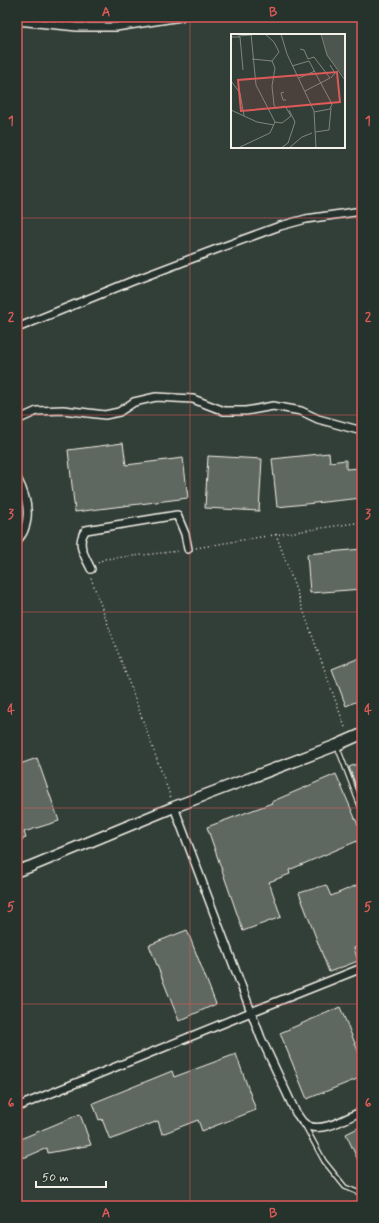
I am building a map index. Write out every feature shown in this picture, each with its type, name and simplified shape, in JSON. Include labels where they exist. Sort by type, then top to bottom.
[{"type":"street","points":[[17,21],[77,27],[116,27],[181,17]]},
{"type":"street","points":[[17,328],[144,276],[280,226],[306,219],[362,211]]},
{"type":"street","points":[[17,420],[37,411],[63,410],[105,414],[119,412],[134,402],[156,397],[193,399],[224,411],[246,411],[273,406],[301,411],[318,419],[362,431]]},
{"type":"street","points":[[17,478],[24,492],[27,514],[24,531],[17,541]]},
{"type":"street","points":[[91,569],[80,543],[81,536],[86,530],[177,515],[185,534],[188,549]]},
{"type":"street","points":[[17,871],[174,807],[337,746],[362,734]]},
{"type":"street","points":[[174,807],[261,1038],[296,1113],[303,1123],[312,1128],[325,1127],[362,1111]]},
{"type":"street","points":[[17,1107],[362,968]]},
{"type":"lane","points":[[337,746],[362,811]]},
{"type":"lane","points":[[303,1123],[324,1162],[345,1187],[362,1194]]},
{"type":"path","points":[[174,807],[91,577],[91,569],[104,559],[188,549],[276,534],[362,522]]},
{"type":"path","points":[[276,534],[349,740]]},
{"type":"building","points":[[123,443],[126,465],[183,458],[188,498],[75,512],[68,450]]},
{"type":"building","points":[[329,453],[330,462],[346,460],[346,469],[360,468],[362,479],[362,498],[277,507],[272,459]]},
{"type":"building","points":[[208,456],[262,459],[259,511],[205,508]]},
{"type":"building","points":[[362,549],[362,589],[310,593],[307,554]]},
{"type":"building","points":[[362,657],[362,699],[346,706],[332,669]]},
{"type":"building","points":[[37,758],[59,821],[24,832],[26,838],[17,841],[17,765]]},
{"type":"building","points":[[362,762],[362,800],[361,800],[349,767]]},
{"type":"building","points":[[336,774],[358,825],[362,823],[362,839],[289,870],[290,874],[269,882],[281,917],[243,931],[207,827],[272,803],[271,802]]},
{"type":"building","points":[[362,883],[362,945],[354,948],[358,961],[329,972],[299,893],[326,885],[331,896]]},
{"type":"building","points":[[187,930],[216,1004],[179,1021],[149,945]]},
{"type":"building","points":[[340,1007],[362,1060],[362,1077],[307,1099],[280,1033]]},
{"type":"building","points":[[236,1054],[256,1110],[202,1131],[198,1120],[162,1134],[158,1121],[110,1140],[102,1119],[99,1120],[93,1103],[172,1071],[174,1077]]},
{"type":"building","points":[[80,1114],[91,1145],[48,1153],[47,1148],[26,1157],[17,1158],[17,1145],[20,1145],[18,1140]]},
{"type":"building","points":[[362,1126],[362,1169],[346,1134]]}]
